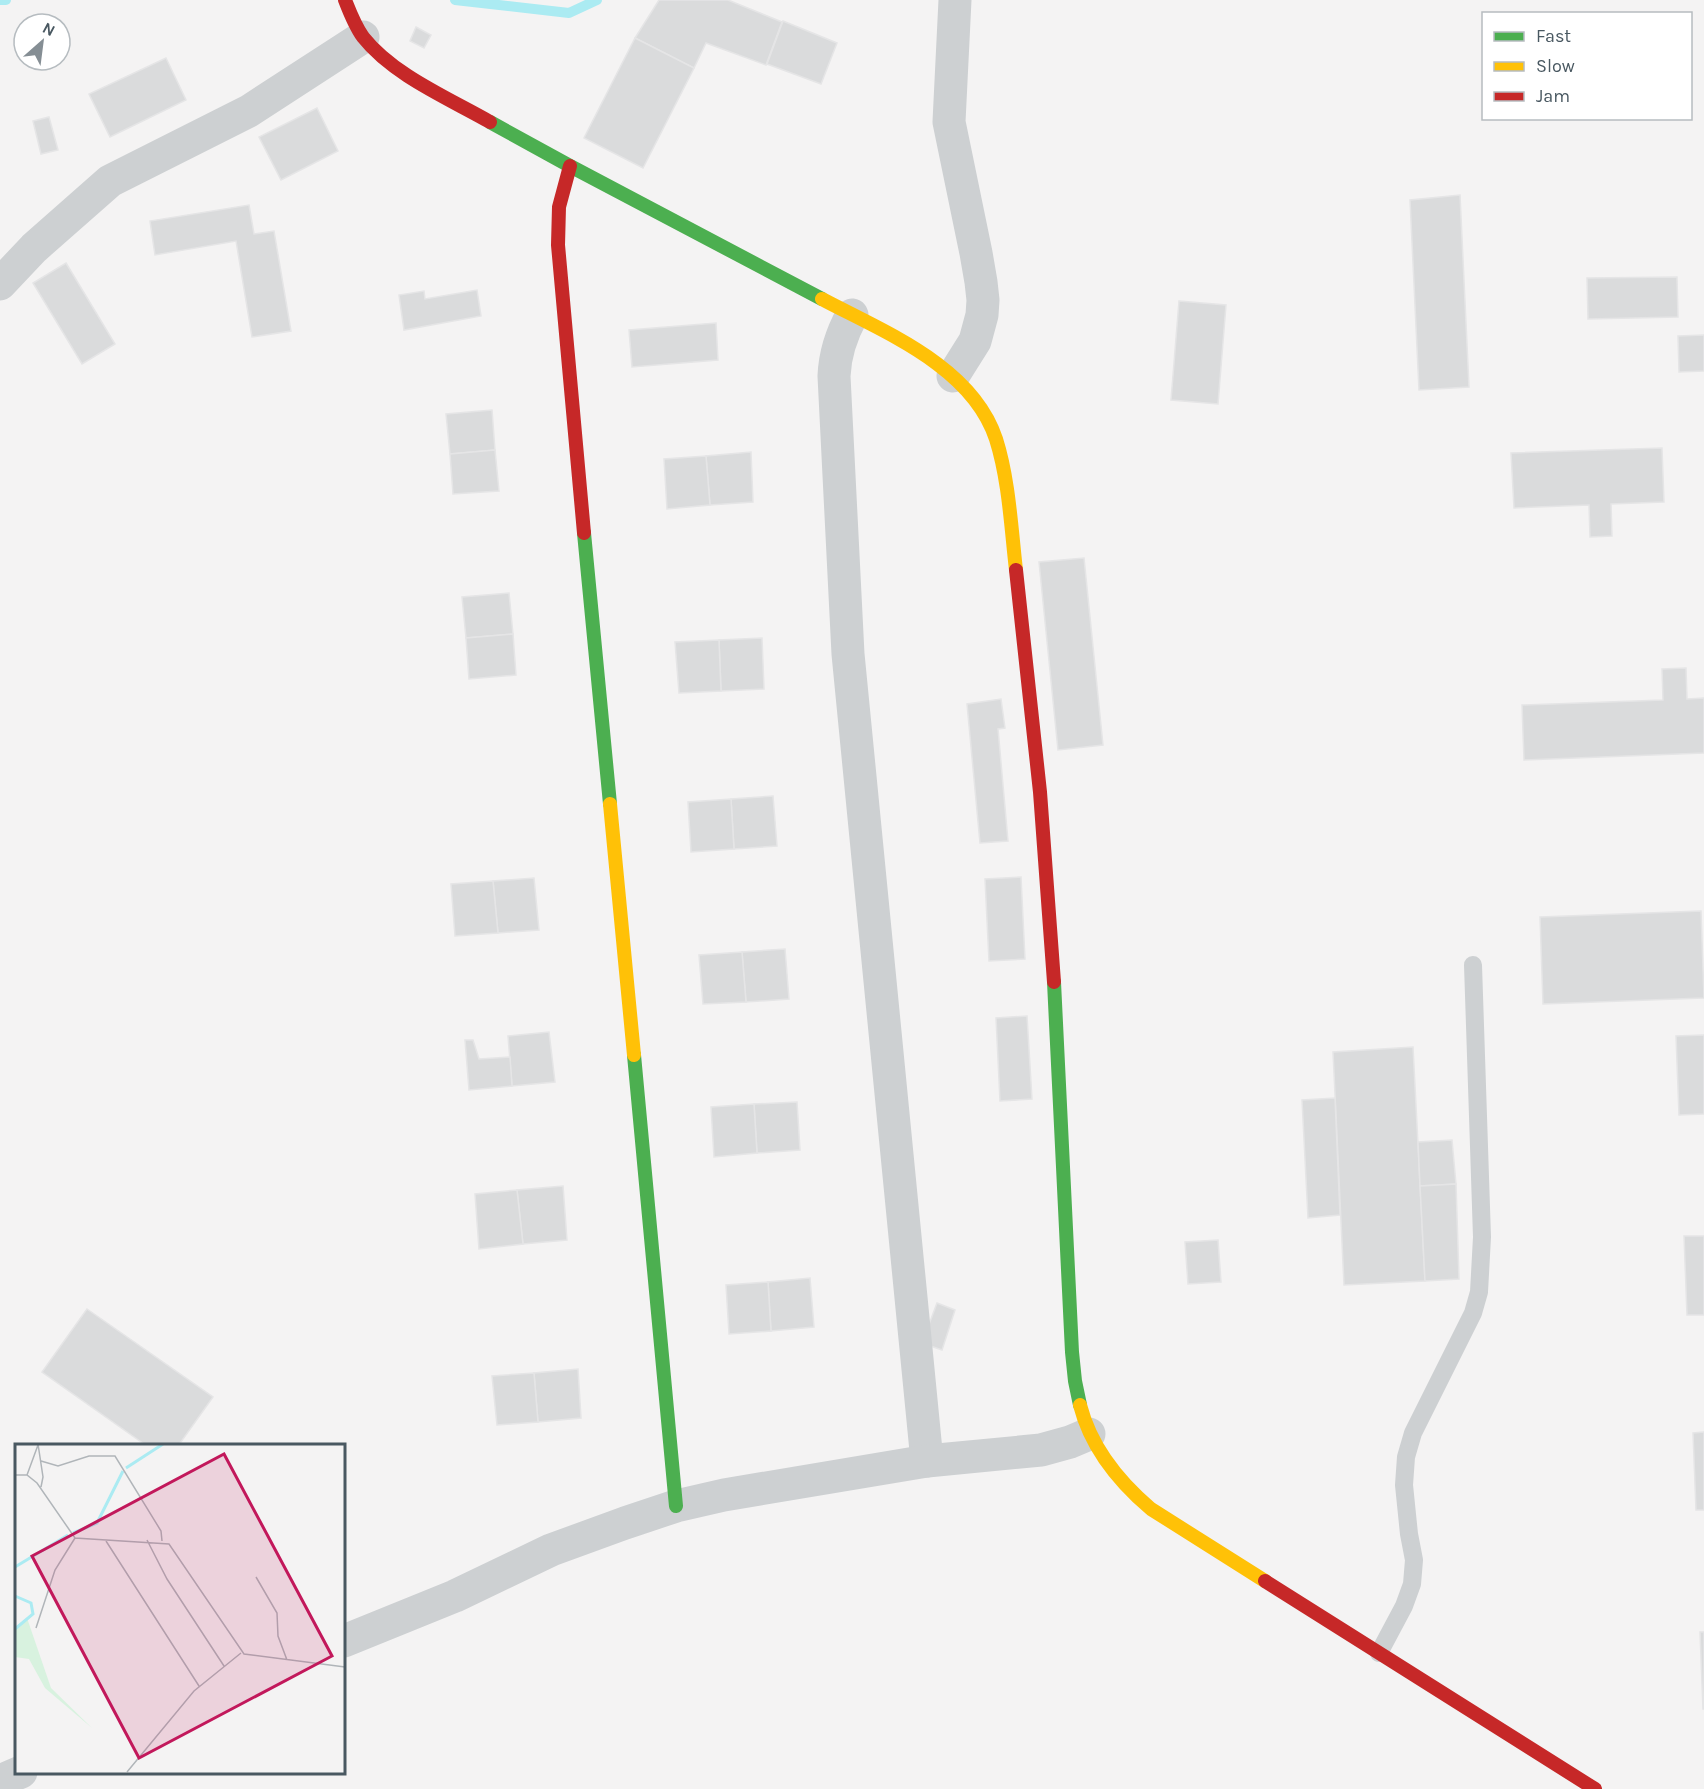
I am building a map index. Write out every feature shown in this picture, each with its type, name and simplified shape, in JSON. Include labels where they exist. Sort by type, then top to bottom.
[{"type":"street","points":[[952,376],[975,341],[982,315],[981,282],[949,122],[955,0]]},
{"type":"street","points":[[346,4],[363,37],[376,51],[406,75],[570,166],[904,343],[966,387],[978,403],[994,434],[1003,470],[1024,630],[1046,861],[1072,1350],[1080,1406],[1089,1434],[1114,1474],[1151,1509],[1595,1789]]},
{"type":"street","points":[[0,284],[34,248],[110,181],[249,111],[363,37]]},
{"type":"street","points":[[570,166],[559,199],[560,274],[676,1506]]},
{"type":"street","points":[[852,315],[839,342],[834,360],[848,654],[927,1461]]},
{"type":"street","points":[[345,1641],[455,1596],[551,1550],[625,1522],[676,1506],[724,1495],[927,1461],[1041,1450],[1089,1434]]},
{"type":"street","points":[[0,1781],[18,1774]]},
{"type":"lane","points":[[1379,1653],[1404,1606],[1412,1584],[1414,1560],[1404,1485],[1406,1458],[1413,1433],[1473,1313],[1479,1292],[1482,1237],[1473,965]]},
{"type":"building","points":[[659,0],[728,0],[782,22],[766,65],[706,43],[694,68],[635,38]]},
{"type":"building","points":[[783,21],[837,43],[821,84],[767,64]]},
{"type":"building","points":[[416,27],[431,35],[424,48],[410,41]]},
{"type":"building","points":[[635,38],[694,68],[643,168],[584,138]]},
{"type":"building","points":[[166,58],[186,100],[110,137],[89,94]]},
{"type":"building","points":[[317,108],[338,151],[281,180],[259,137]]},
{"type":"building","points":[[49,117],[58,150],[41,154],[33,121]]},
{"type":"building","points":[[1460,195],[1469,387],[1419,390],[1410,200]]},
{"type":"building","points":[[249,205],[254,234],[274,231],[291,331],[252,337],[236,241],[155,255],[150,221]]},
{"type":"building","points":[[66,263],[115,344],[82,364],[33,283]]},
{"type":"building","points":[[1677,277],[1678,317],[1588,319],[1587,278]]},
{"type":"building","points":[[477,290],[481,316],[404,330],[399,295],[424,291],[425,299]]},
{"type":"building","points":[[1179,301],[1226,305],[1218,404],[1171,400]]},
{"type":"building","points":[[716,323],[718,360],[632,367],[629,330]]},
{"type":"building","points":[[1704,335],[1704,371],[1679,372],[1678,336]]},
{"type":"building","points":[[492,410],[495,450],[450,454],[446,414]]},
{"type":"building","points":[[1662,448],[1664,502],[1611,504],[1612,536],[1590,537],[1589,505],[1514,508],[1511,453]]},
{"type":"building","points":[[495,450],[499,491],[453,494],[450,454]]},
{"type":"building","points":[[751,452],[753,502],[710,505],[706,456]]},
{"type":"building","points":[[706,456],[710,505],[667,509],[664,459]]},
{"type":"building","points":[[1084,558],[1103,745],[1058,750],[1039,562]]},
{"type":"building","points":[[509,593],[513,634],[466,638],[462,597]]},
{"type":"building","points":[[513,634],[516,675],[469,679],[466,638]]},
{"type":"building","points":[[762,638],[764,689],[721,691],[719,640]]},
{"type":"building","points":[[719,640],[721,691],[679,693],[675,642]]},
{"type":"building","points":[[1686,668],[1687,699],[1704,698],[1704,753],[1524,760],[1522,705],[1663,700],[1662,669]]},
{"type":"building","points":[[1001,699],[1005,728],[998,729],[1008,841],[980,843],[967,704]]},
{"type":"building","points":[[773,796],[777,846],[734,849],[731,799]]},
{"type":"building","points":[[731,799],[734,849],[691,852],[688,802]]},
{"type":"building","points":[[1021,877],[1025,959],[989,961],[985,879]]},
{"type":"building","points":[[534,878],[539,930],[498,933],[493,881]]},
{"type":"building","points":[[493,881],[498,933],[455,936],[451,884]]},
{"type":"building","points":[[1701,911],[1704,998],[1543,1004],[1540,917]]},
{"type":"building","points":[[785,949],[789,999],[746,1002],[742,952]]},
{"type":"building","points":[[742,952],[746,1002],[703,1004],[699,955]]},
{"type":"building","points":[[1027,1016],[1032,1099],[1000,1101],[996,1018]]},
{"type":"building","points":[[549,1032],[555,1082],[512,1086],[508,1036]]},
{"type":"building","points":[[1704,1035],[1704,1114],[1679,1115],[1676,1036]]},
{"type":"building","points":[[465,1040],[473,1040],[479,1059],[510,1057],[512,1086],[469,1090]]},
{"type":"building","points":[[1413,1047],[1425,1281],[1344,1285],[1333,1052]]},
{"type":"building","points":[[1335,1098],[1340,1215],[1308,1218],[1302,1100]]},
{"type":"building","points":[[797,1102],[800,1150],[757,1153],[754,1104]]},
{"type":"building","points":[[754,1104],[757,1153],[714,1157],[711,1107]]},
{"type":"building","points":[[1452,1140],[1456,1184],[1420,1186],[1418,1142]]},
{"type":"building","points":[[1456,1184],[1459,1279],[1425,1281],[1420,1186]]},
{"type":"building","points":[[563,1186],[567,1240],[523,1244],[517,1190]]},
{"type":"building","points":[[517,1190],[523,1244],[479,1249],[475,1194]]},
{"type":"building","points":[[1684,1236],[1704,1236],[1704,1315],[1687,1315]]},
{"type":"building","points":[[1218,1240],[1221,1282],[1188,1284],[1185,1242]]},
{"type":"building","points":[[810,1278],[814,1327],[771,1331],[768,1282]]},
{"type":"building","points":[[768,1282],[771,1331],[729,1334],[726,1285]]},
{"type":"building","points":[[937,1303],[955,1310],[942,1350],[922,1343]]},
{"type":"building","points":[[87,1309],[213,1397],[179,1444],[144,1444],[42,1372]]},
{"type":"building","points":[[578,1369],[581,1418],[538,1422],[534,1373]]},
{"type":"building","points":[[534,1373],[538,1422],[497,1425],[492,1376]]},
{"type":"building","points":[[1704,1432],[1704,1510],[1696,1510],[1693,1433]]},
{"type":"building","points":[[1700,1632],[1704,1632],[1704,1709],[1703,1709]]},
{"type":"waterway","points":[[0,0],[6,0]]},
{"type":"waterway","points":[[455,0],[569,13],[597,0]]},
{"type":"traffic: fast","points":[[490,122],[822,299]]},
{"type":"traffic: fast","points":[[584,533],[610,804]]},
{"type":"traffic: fast","points":[[1054,982],[1072,1352],[1080,1405]]},
{"type":"traffic: fast","points":[[634,1055],[676,1506]]},
{"type":"traffic: slow","points":[[822,299],[923,354],[947,371],[984,413],[996,439],[1004,471],[1016,570]]},
{"type":"traffic: slow","points":[[610,804],[634,1055]]},
{"type":"traffic: slow","points":[[1080,1405],[1091,1435],[1107,1463],[1139,1498],[1151,1509],[1265,1581]]},
{"type":"traffic: jam","points":[[345,0],[355,24],[375,51],[422,85],[490,122]]},
{"type":"traffic: jam","points":[[570,166],[559,207],[558,245],[584,533]]},
{"type":"traffic: jam","points":[[1016,570],[1040,792],[1054,982]]},
{"type":"traffic: jam","points":[[1265,1581],[1595,1789]]}]
